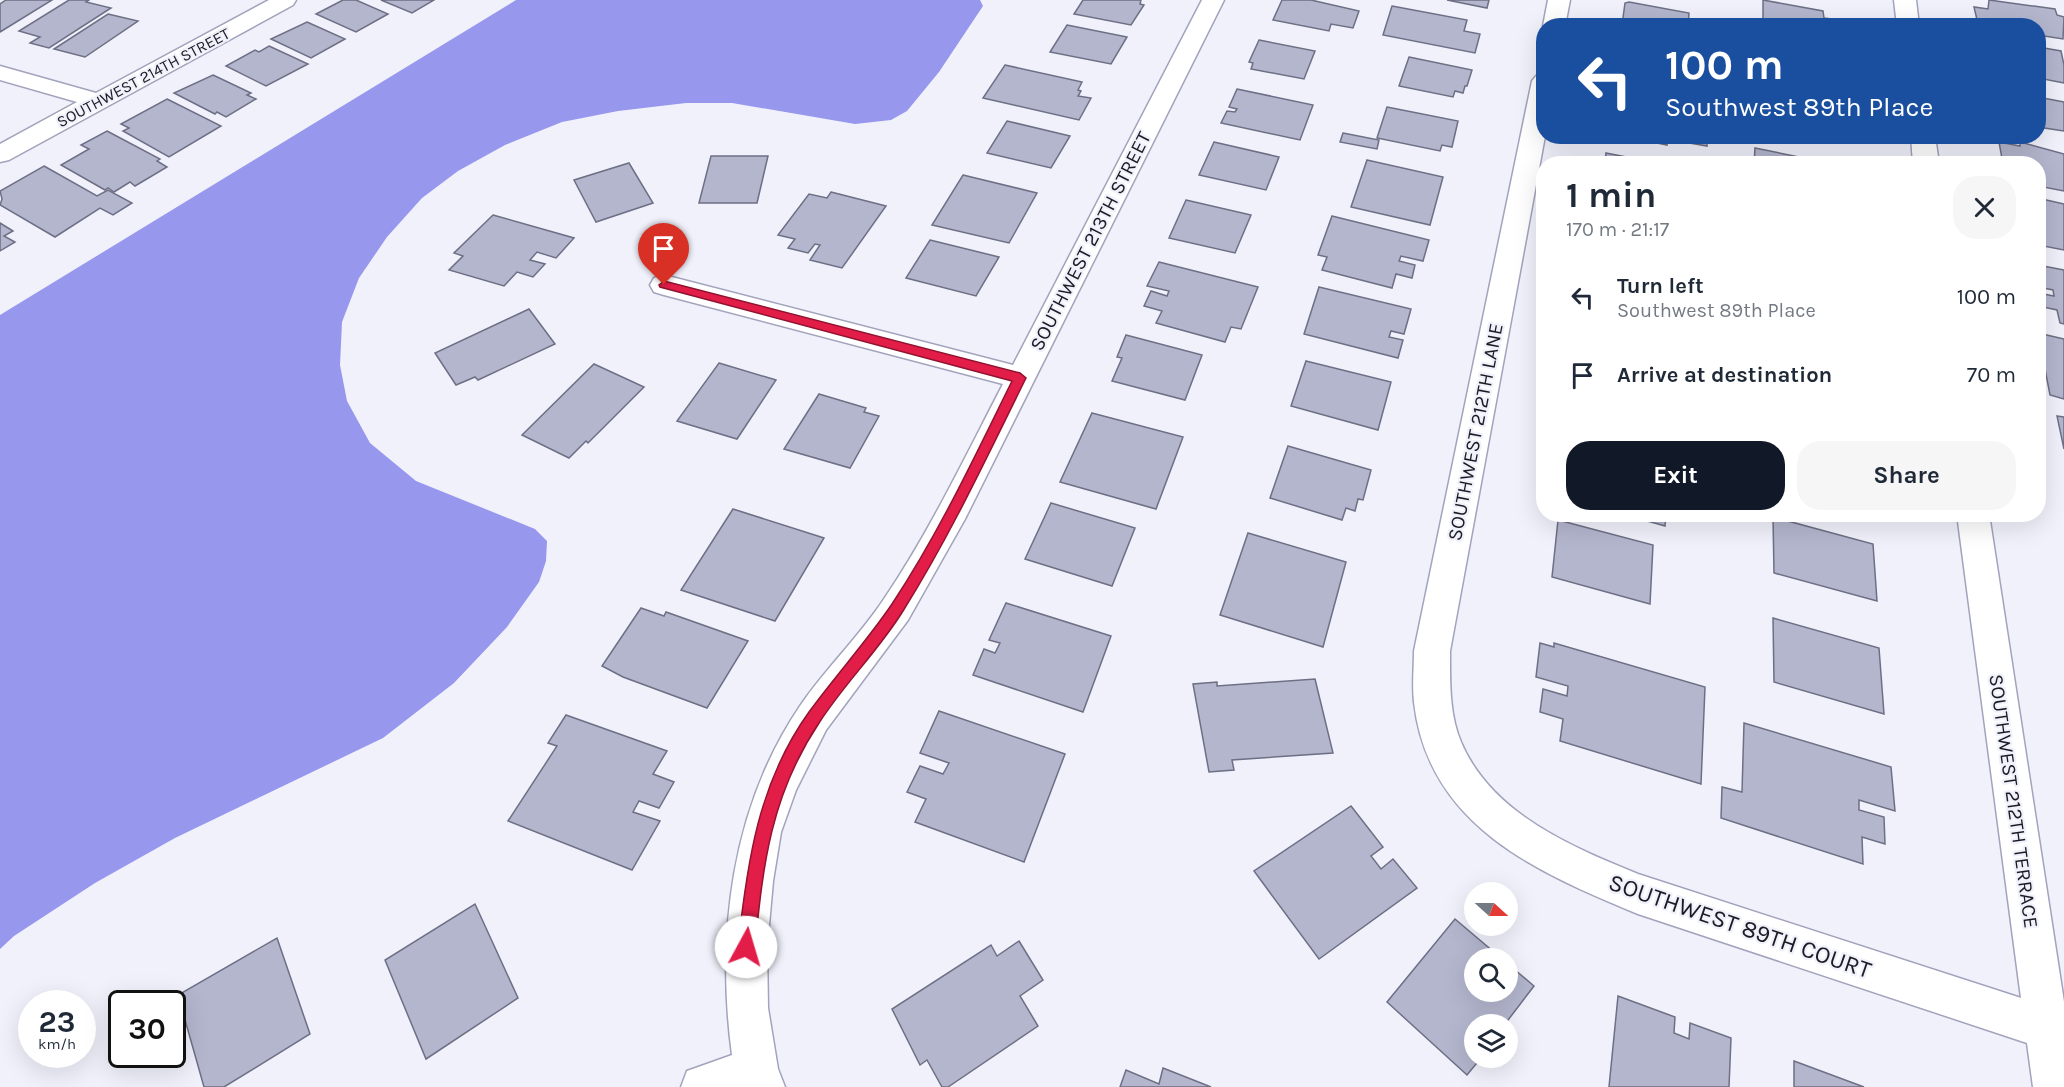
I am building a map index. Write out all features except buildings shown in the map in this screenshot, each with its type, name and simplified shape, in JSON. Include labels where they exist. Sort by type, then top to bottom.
[{"type":"street","name":"SOUTHWEST 214TH STREET","points":[[0,154],[285,0]]},
{"type":"street","name":"SOUTHWEST 213TH STREET","points":[[760,1078],[747,1008],[746,947],[753,881],[762,832],[777,790],[813,718],[896,610],[923,567],[1213,0]]},
{"type":"street","points":[[1556,18],[1559,0]]},
{"type":"street","points":[[1905,0],[1907,18]]},
{"type":"street","points":[[0,73],[99,101]]},
{"type":"street","name":"SOUTHWEST 212TH LANE","points":[[1460,779],[1442,744],[1431,710],[1432,651],[1536,122]]},
{"type":"street","points":[[664,285],[1020,378]]},
{"type":"street","name":"SOUTHWEST 212TH TERRACE","points":[[1974,522],[2055,1087]]},
{"type":"street","name":"SOUTHWEST 89TH COURT","points":[[1460,779],[1482,806],[1508,830],[1545,853],[1599,879],[1649,898],[2046,1028]]},
{"type":"street","points":[[703,1087],[760,1078]]},
{"type":"water","points":[[516,0],[980,0],[983,6],[939,72],[907,111],[891,120],[855,124],[732,103],[686,103],[618,111],[562,122],[505,145],[458,171],[422,198],[387,237],[359,278],[342,322],[340,365],[347,401],[370,443],[416,481],[535,529],[547,541],[546,561],[539,582],[507,627],[454,683],[383,738],[175,838],[95,883],[14,936],[0,949],[0,315]]},
{"type":"route","points":[[664,285],[1020,378],[923,567],[896,610],[813,718],[794,752],[762,832],[753,881],[746,947]]}]
